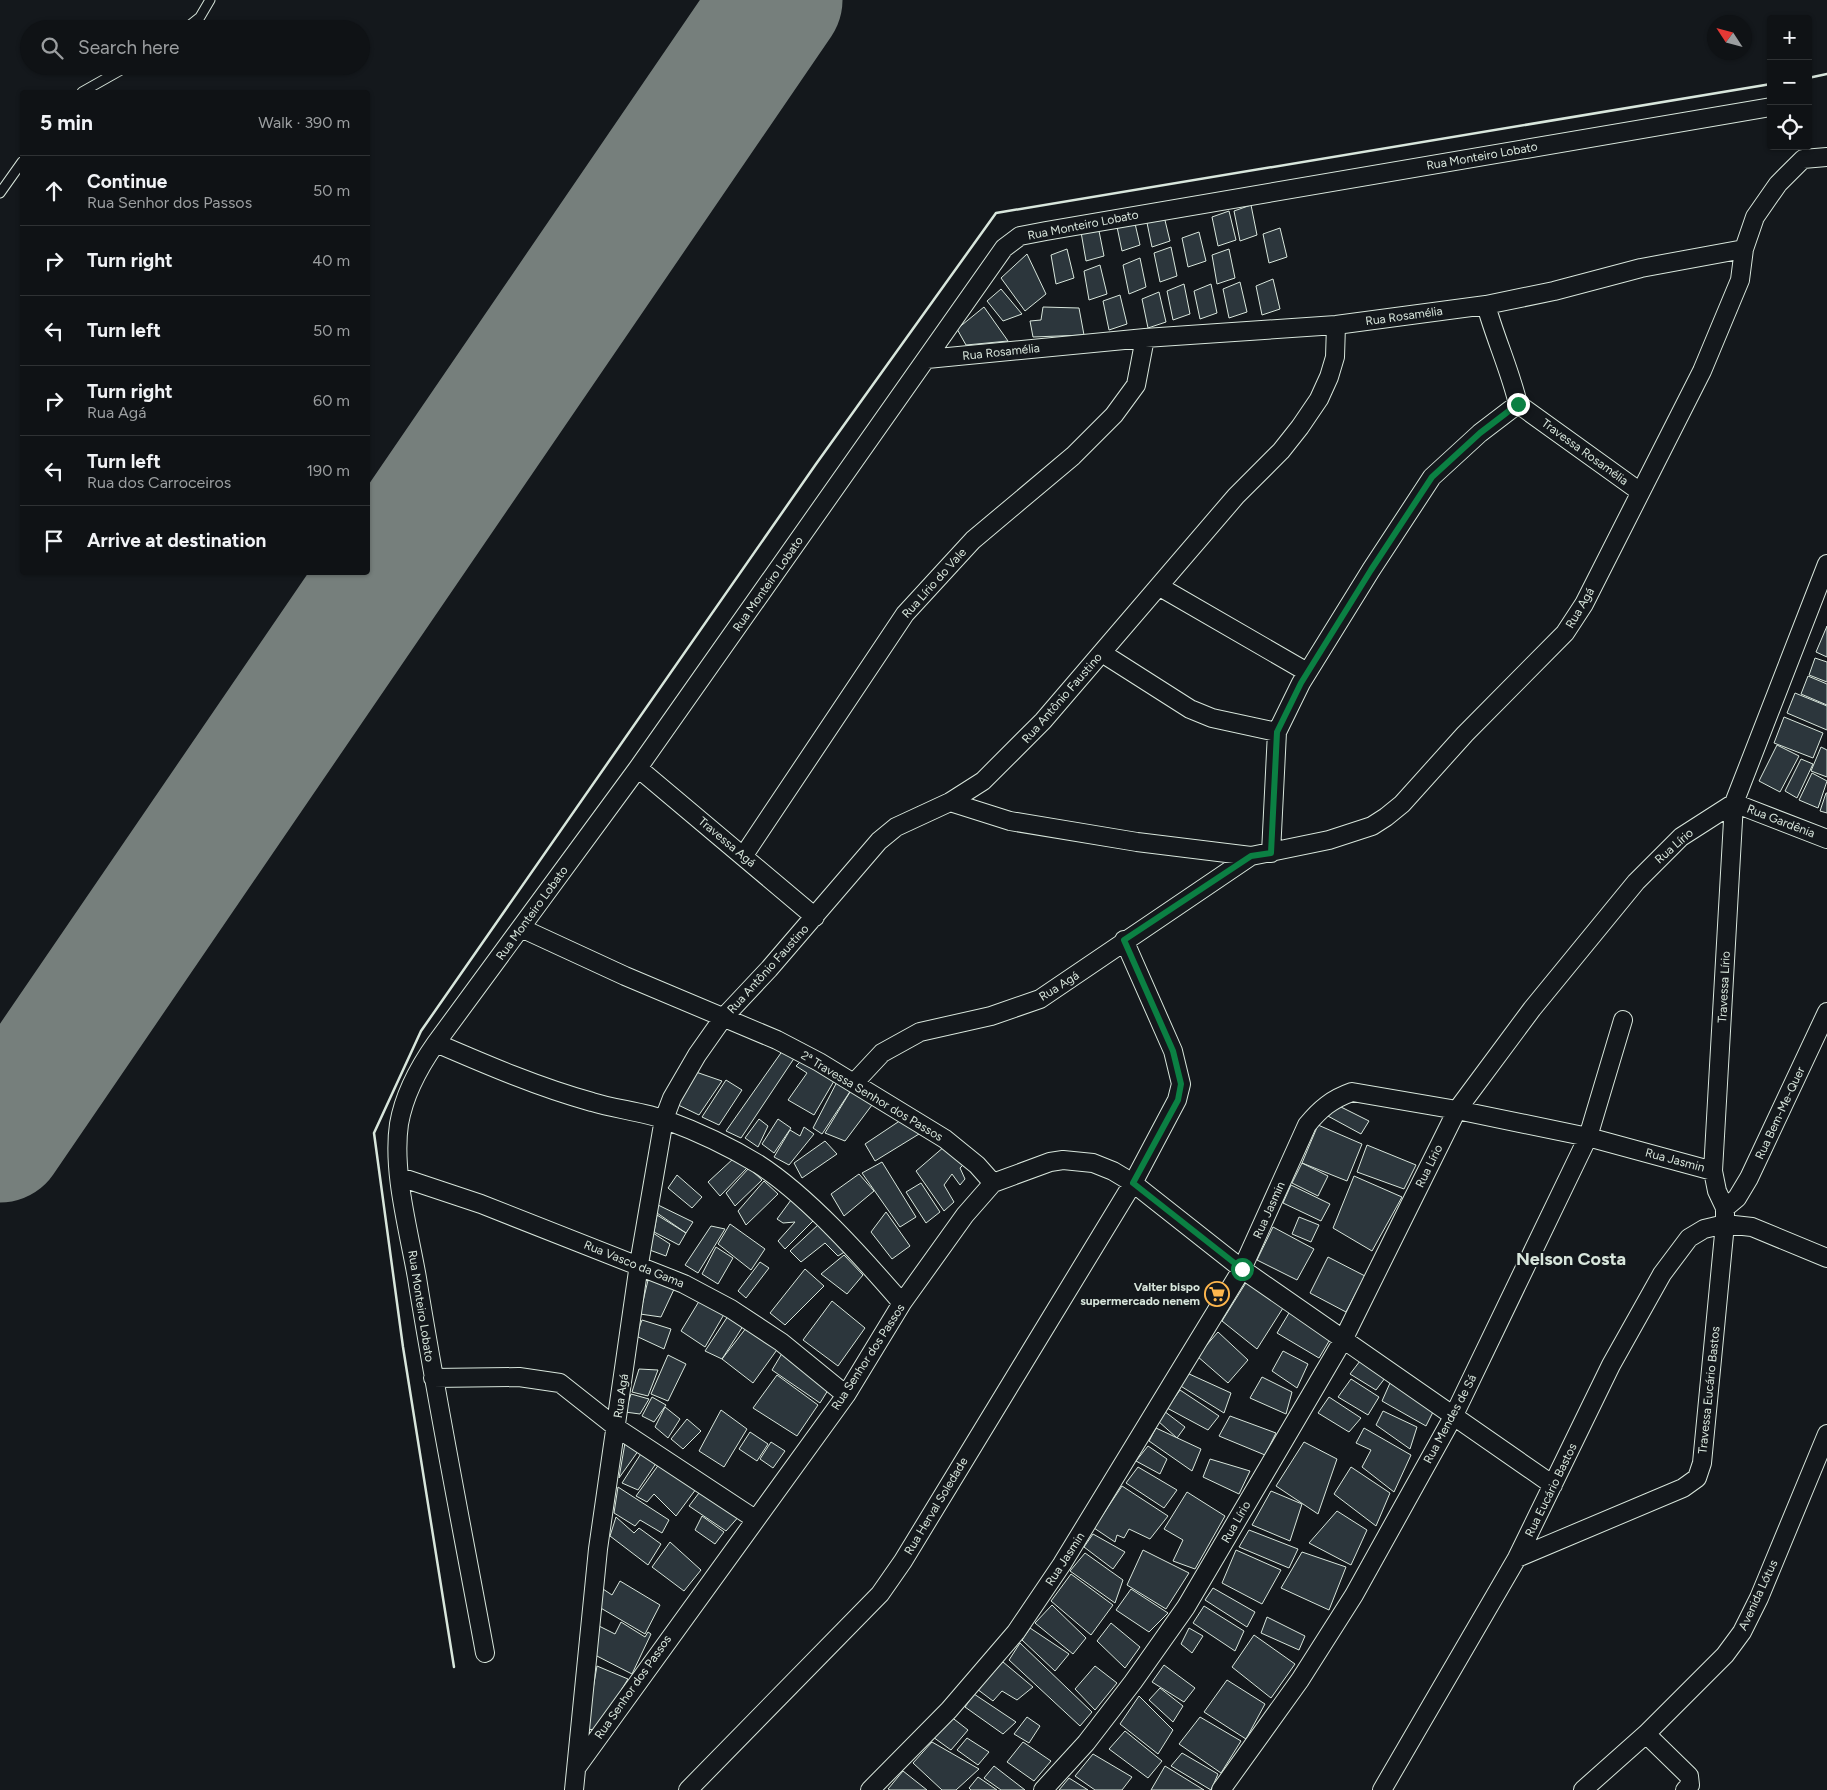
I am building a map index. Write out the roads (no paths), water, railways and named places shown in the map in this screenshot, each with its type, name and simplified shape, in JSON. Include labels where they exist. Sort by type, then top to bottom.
[{"type":"street","name":"Rua Monteiro Lobato","points":[[485,1653],[433,1378],[400,1176],[399,1124],[419,1068],[638,768],[1004,248],[1020,236],[1290,188],[1767,108]]},
{"type":"street","points":[[1744,249],[1755,218],[1802,153],[1827,157]]},
{"type":"street","name":"Rua Rosamélia","points":[[927,360],[1145,338],[1336,325],[1486,305],[1554,291],[1641,268],[1744,249]]},
{"type":"street","name":"Rua Agá","points":[[950,802],[1010,821],[1137,842],[1251,856],[1329,840],[1372,826],[1402,804],[1465,734],[1565,633],[1584,604],[1639,491],[1702,371],[1740,280],[1744,249]]},
{"type":"street","points":[[1271,853],[1277,732],[1284,714],[1371,570],[1432,477],[1480,433],[1518,404],[1512,380],[1495,338],[1486,305]]},
{"type":"street","name":"Rua Antônio Faustino","points":[[723,1018],[815,917],[879,841],[896,827],[950,802],[983,781],[1019,746],[1160,587],[1236,496],[1281,451],[1314,406],[1329,377],[1335,357],[1336,325]]},
{"type":"street","name":"Rua Lírio do Vale","points":[[744,855],[905,614],[973,540],[1073,456],[1114,415],[1136,386],[1145,338]]},
{"type":"street","name":"Travessa Rosamélia","points":[[1518,404],[1639,491]]},
{"type":"street","points":[[1734,803],[1827,564]]},
{"type":"street","points":[[1160,587],[1308,672]]},
{"type":"street","points":[[1102,653],[1190,709],[1212,718],[1277,732]]},
{"type":"street","name":"Travessa Agá","points":[[638,768],[744,855],[815,917]]},
{"type":"street","name":"Rua Gardênia","points":[[1734,803],[1827,838]]},
{"type":"street","name":"Rua Lírio","points":[[1043,1790],[1086,1743],[1186,1607],[1343,1340],[1457,1110],[1532,1009],[1636,882],[1681,837],[1734,803]]},
{"type":"street","name":"Travessa Lírio","points":[[1713,1171],[1734,803]]},
{"type":"street","name":"Rua Agá","points":[[854,1083],[882,1054],[920,1032],[991,1016],[1040,998],[1098,961],[1124,940],[1251,856]]},
{"type":"street","name":"2ª Travessa Senhor dos Passos","points":[[521,928],[811,1057],[945,1139],[977,1165],[993,1183]]},
{"type":"street","name":"Rua Herval Soledade","points":[[688,1790],[880,1594],[903,1560],[1133,1183],[1178,1100],[1181,1084],[1173,1051],[1124,940]]},
{"type":"street","name":"Rua Bem-Me-Quer","points":[[1725,1216],[1749,1178],[1827,1012]]},
{"type":"street","name":"Rua Agá","points":[[574,1790],[598,1549],[617,1428],[639,1264],[664,1119],[672,1098],[697,1055],[723,1018]]},
{"type":"street","name":"Rua Mendes de Sá","points":[[1222,1790],[1300,1680],[1354,1594],[1454,1415],[1588,1137],[1623,1020]]},
{"type":"street","points":[[436,1043],[493,1068],[554,1090],[634,1113],[664,1119],[758,1164],[805,1202],[873,1269],[902,1303]]},
{"type":"street","name":"Rua Jasmin","points":[[870,1790],[949,1710],[1016,1632],[1097,1509],[1242,1269],[1307,1125],[1326,1105],[1336,1098],[1352,1092],[1457,1110],[1588,1137],[1713,1171],[1725,1216]]},
{"type":"street","name":"Rua Senhor dos Passos","points":[[576,1768],[846,1395],[902,1303],[965,1215],[993,1183],[1050,1162],[1063,1160],[1093,1163],[1113,1171],[1133,1183],[1242,1269],[1553,1485]]},
{"type":"street","name":"Rua Vasco da Gama","points":[[400,1176],[481,1204],[639,1264],[684,1284],[754,1323],[781,1342],[846,1395]]},
{"type":"street","points":[[1725,1216],[1827,1258]]},
{"type":"street","name":"Rua Eucário Bastos","points":[[1382,1790],[1517,1558],[1611,1365],[1662,1274],[1689,1238],[1725,1216]]},
{"type":"street","name":"Travessa Eucário Bastos","points":[[1517,1558],[1670,1494],[1697,1478],[1702,1463],[1725,1216]]},
{"type":"street","points":[[433,1378],[519,1377],[560,1383],[617,1428],[756,1519]]},
{"type":"street","name":"Avenida Lótus","points":[[1583,1790],[1646,1734],[1725,1654],[1742,1632],[1759,1598],[1827,1434]]},
{"type":"street","points":[[1646,1734],[1690,1776],[1690,1785],[1685,1790]]},
{"type":"lane","points":[[196,20],[210,0]]},
{"type":"lane","points":[[86,90],[112,75]]},
{"type":"lane","points":[[0,192],[20,165]]},
{"type":"place","name":"Valter bispo supermercado nenem","points":[[1217,1294]]},
{"type":"district","name":"Nelson Costa","points":[[1571,1259]]}]
